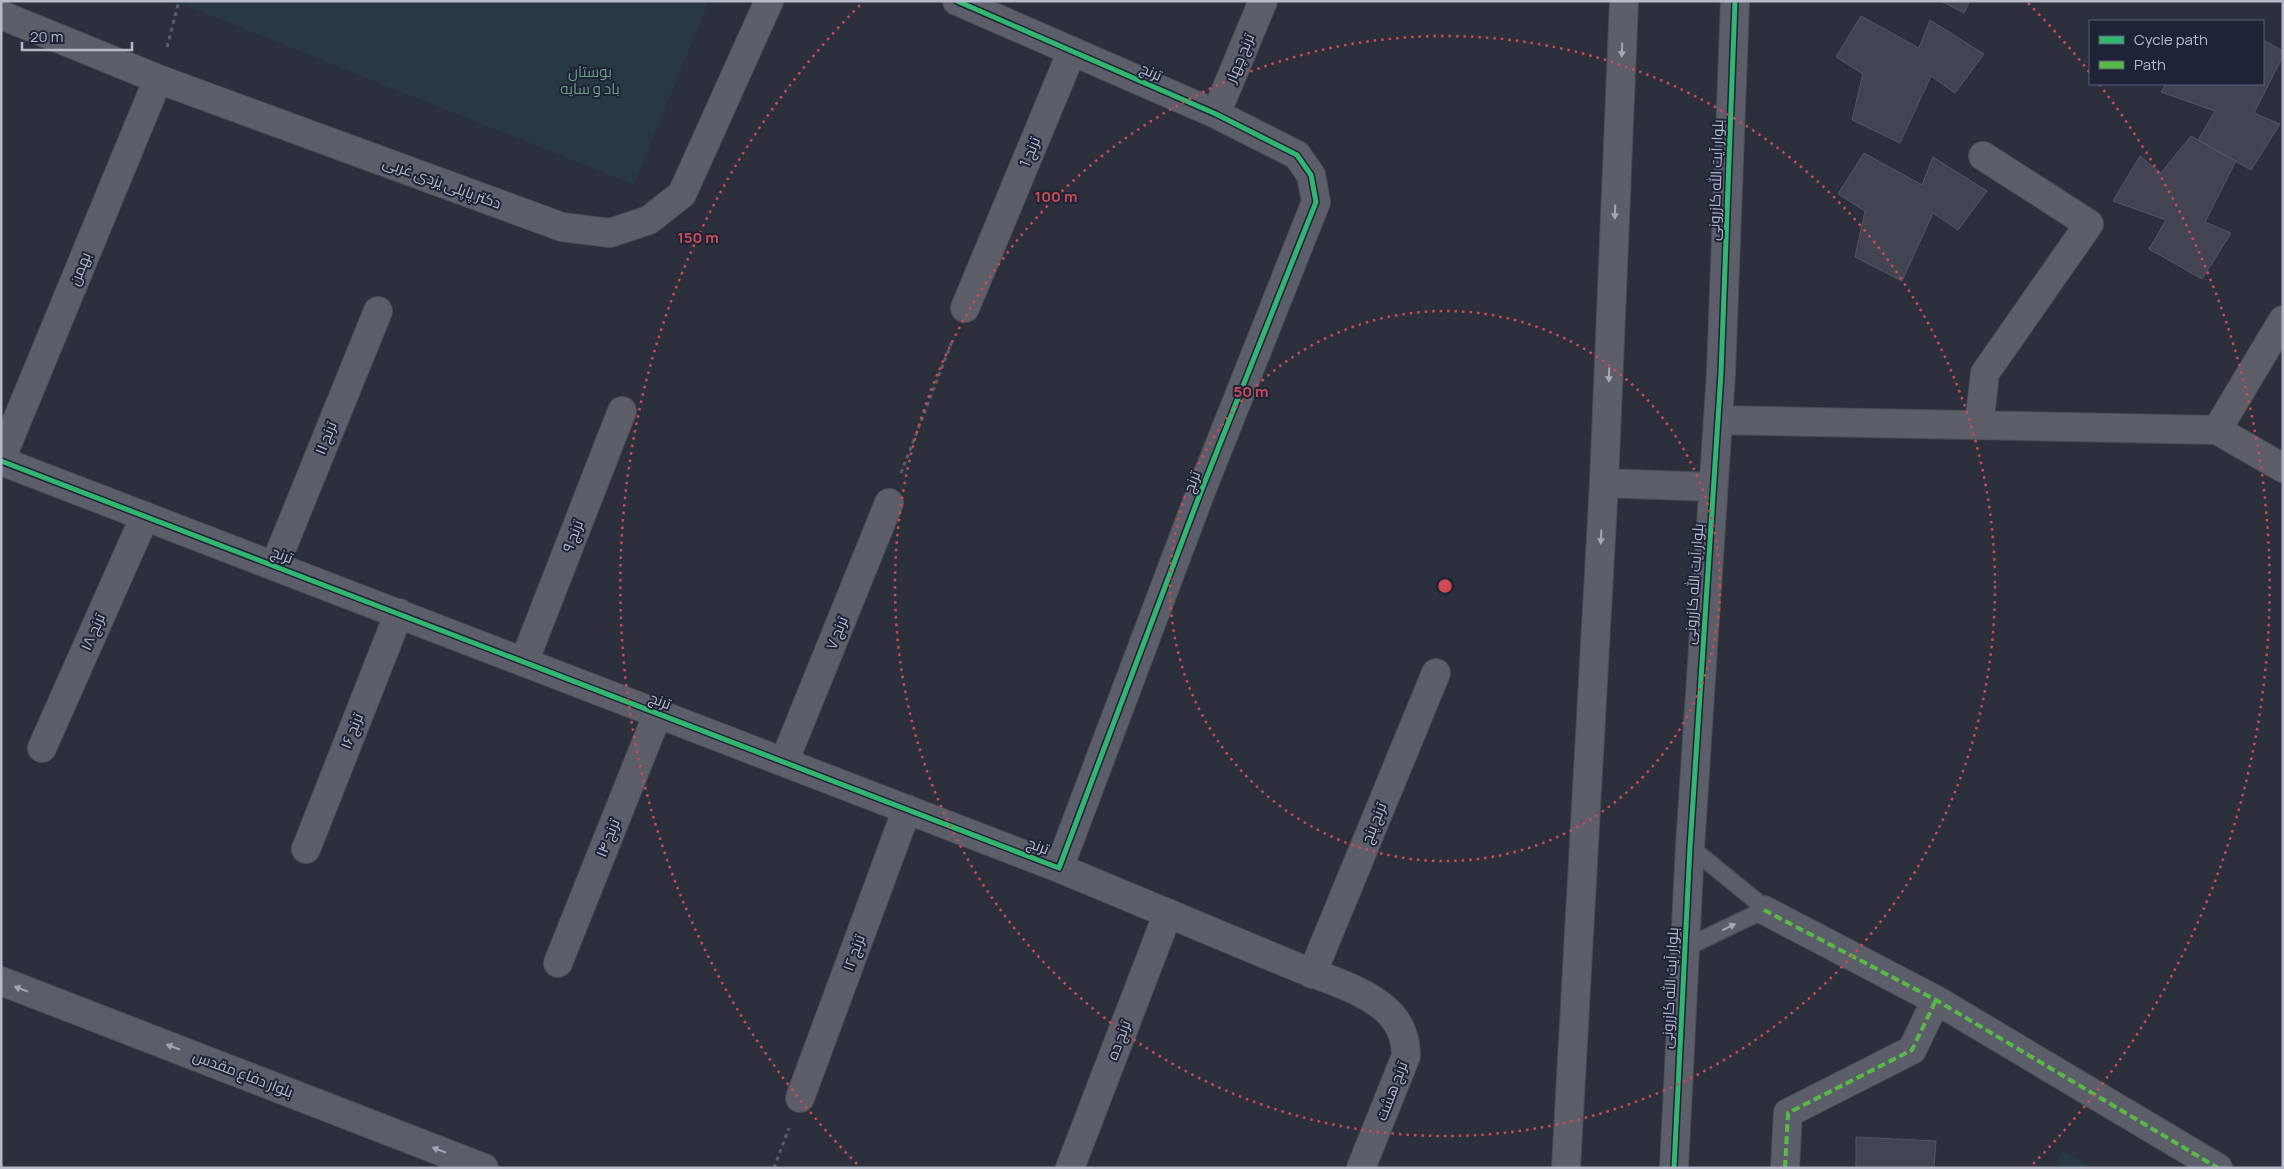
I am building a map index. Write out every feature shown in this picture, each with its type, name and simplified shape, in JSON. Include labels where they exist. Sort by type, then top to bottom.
[{"type":"main road","name":"بلوار دفاع مقدس","points":[[1,981],[484,1168]]},
{"type":"street","name":"دکتر پاپلی یزدی غربی","points":[[1,15],[158,79],[562,227],[610,234],[649,220],[682,194],[769,1]]},
{"type":"street","name":"ترنج چهار","points":[[1216,114],[1263,1]]},
{"type":"street","points":[[1566,1168],[1604,483],[1624,1]]},
{"type":"street","name":"بلوار آیت الله کازرونی","points":[[1674,1168],[1690,847],[1718,420],[1735,1]]},
{"type":"street","name":"ترنج","points":[[1,460],[1059,868],[1200,494],[1316,202],[1311,175],[1297,155],[1216,114],[963,2]]},
{"type":"street","name":"ترنج 1","points":[[965,308],[1072,51]]},
{"type":"street","name":"بهمن","points":[[1,460],[158,79]]},
{"type":"street","points":[[1979,425],[1985,373],[2089,224],[1983,156]]},
{"type":"street","name":"ترنج ۱۱","points":[[275,566],[378,310]]},
{"type":"street","points":[[2217,430],[2283,320]]},
{"type":"street","name":"ترنج ۹","points":[[524,662],[622,411]]},
{"type":"street","points":[[1718,420],[2217,430],[2283,468]]},
{"type":"street","points":[[1604,483],[1713,487]]},
{"type":"street","name":"ترنج ۷","points":[[784,762],[889,504]]},
{"type":"street","name":"ترنج ۱۸","points":[[42,748],[144,516]]},
{"type":"street","name":"ترنج ۱۶","points":[[306,849],[399,613]]},
{"type":"street","name":"ترنج پنج","points":[[1312,974],[1436,673]]},
{"type":"street","name":"ترنج ۱۴","points":[[558,963],[658,713]]},
{"type":"street","name":"ترنج ۱۲","points":[[800,1098],[907,809]]},
{"type":"street","name":"ترنج هشت","points":[[1059,868],[1312,974],[1356,990],[1373,1000],[1396,1020],[1406,1044],[1406,1056],[1361,1168]]},
{"type":"street","points":[[1764,910],[1936,1000],[2218,1168]]},
{"type":"street","name":"ترنج ده","points":[[1070,1168],[1168,913]]},
{"type":"street","points":[[1785,1168],[1788,1113],[1912,1050],[1936,1000]]},
{"type":"lane","points":[[1685,948],[1764,910],[1690,847]]},
{"type":"path","points":[[158,79],[179,1]]},
{"type":"path","points":[[889,504],[965,308]]},
{"type":"path","points":[[774,1168],[800,1098]]},
{"type":"green space","name":"بوستان باد و سایه","points":[[174,1],[709,1],[634,185]]},
{"type":"green space","points":[[2062,1150],[2093,1168],[2054,1168]]},
{"type":"building","points":[[1941,1],[1970,1],[1964,13]]},
{"type":"building","points":[[1861,16],[1919,48],[1930,20],[1984,54],[1955,93],[1931,76],[1900,143],[1852,120],[1863,74],[1836,57]]},
{"type":"building","points":[[2264,41],[2283,51],[2283,56],[2254,113],[2280,124],[2251,170],[2198,140],[2215,111],[2161,92],[2165,85],[2264,85]]},
{"type":"building","points":[[2191,136],[2236,161],[2205,222],[2231,233],[2202,279],[2149,249],[2166,220],[2113,201],[2140,156],[2161,173]]},
{"type":"building","points":[[1864,153],[1922,185],[1933,157],[1987,191],[1958,230],[1933,213],[1902,281],[1855,257],[1865,211],[1838,194]]},
{"type":"building","points":[[1856,1137],[1936,1141],[1934,1168],[1856,1168]]},
{"type":"marked path","points":[[1764,910],[1936,1000],[2218,1168]]},
{"type":"marked path","points":[[1785,1168],[1788,1113],[1912,1050],[1936,1000]]},
{"type":"cycle path","points":[[1,461],[1059,868],[1200,494],[1316,202],[1311,175],[1297,155],[1216,114],[957,1]]},
{"type":"cycle path","points":[[1674,1168],[1690,847],[1721,373],[1735,1]]}]
